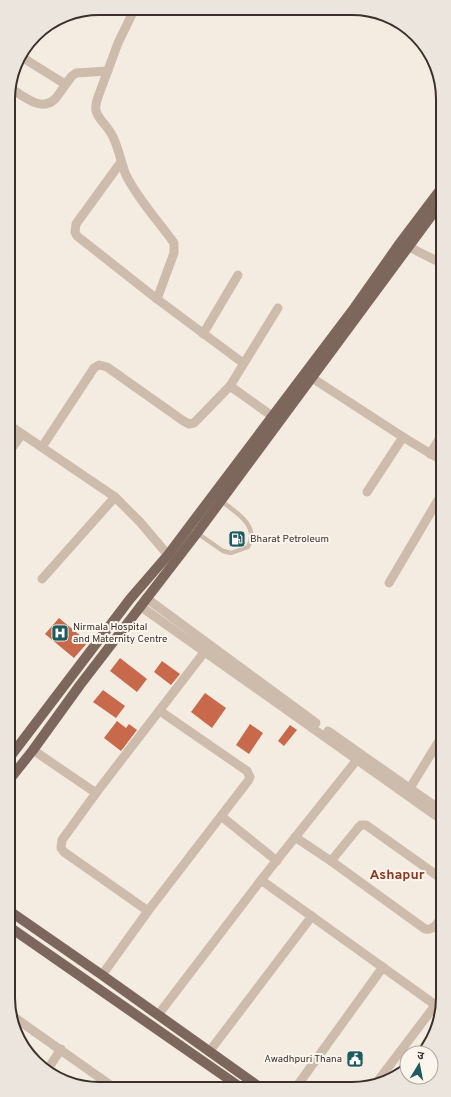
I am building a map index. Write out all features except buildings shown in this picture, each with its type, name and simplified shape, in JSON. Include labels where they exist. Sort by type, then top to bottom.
[{"type":"main road","points":[[404,245],[436,196]]},
{"type":"main road","points":[[15,773],[143,602],[193,530],[308,376],[355,307],[404,245],[436,209]]},
{"type":"main road","points":[[217,498],[272,416],[308,376]]},
{"type":"main road","points":[[15,750],[130,599],[168,555],[193,530]]},
{"type":"main road","points":[[15,915],[102,974],[252,1082]]},
{"type":"main road","points":[[15,931],[233,1082]]},
{"type":"street","points":[[131,15],[95,104],[95,111],[113,136],[121,162],[133,186],[174,243],[174,253],[157,300]]},
{"type":"street","points":[[25,59],[65,84]]},
{"type":"street","points":[[15,91],[32,102],[40,104],[48,103],[54,100],[65,84],[76,73],[108,70]]},
{"type":"street","points":[[121,162],[76,224],[75,232],[77,236],[157,300],[244,363]]},
{"type":"street","points":[[404,245],[436,261]]},
{"type":"street","points":[[203,334],[238,274]]},
{"type":"street","points":[[42,447],[94,368],[99,365],[107,367],[182,420],[189,424],[194,423],[230,386],[278,308]]},
{"type":"street","points":[[308,376],[436,457]]},
{"type":"street","points":[[230,386],[272,416]]},
{"type":"street","points":[[15,429],[115,497],[140,522],[168,555]]},
{"type":"street","points":[[15,444],[22,434]]},
{"type":"street","points":[[367,492],[403,437]]},
{"type":"street","points":[[430,454],[436,444]]},
{"type":"street","points":[[42,579],[115,497]]},
{"type":"street","points":[[389,583],[436,503]]},
{"type":"street","points":[[143,602],[359,757],[436,815]]},
{"type":"street","points":[[148,911],[64,852],[61,848],[62,840],[96,793],[208,648]]},
{"type":"street","points":[[102,974],[148,911],[248,781],[249,774],[160,711]]},
{"type":"street","points":[[410,788],[436,746]]},
{"type":"street","points":[[33,750],[96,793]]},
{"type":"street","points":[[359,757],[410,788],[436,807]]},
{"type":"street","points":[[158,1015],[261,880],[359,757]]},
{"type":"street","points":[[221,816],[277,861]]},
{"type":"street","points":[[331,861],[358,828],[362,825],[366,825],[436,874]]},
{"type":"street","points":[[295,837],[331,861],[425,929],[428,930],[434,927],[436,924]]},
{"type":"street","points":[[261,880],[436,1005]]},
{"type":"street","points":[[209,1052],[312,916]]},
{"type":"street","points":[[300,1082],[383,967]]},
{"type":"street","points":[[381,1077],[434,1011]]},
{"type":"street","points":[[18,1020],[106,1082]]},
{"type":"street","points":[[50,1066],[61,1049]]},
{"type":"lane","points":[[193,530],[223,551],[231,553],[248,547],[252,540],[251,531],[243,518],[217,498]]},
{"type":"place","name":"Bharat Petroleum","points":[[237,539]]},
{"type":"place","name":"Nirmala Hospital and Maternity Centre","points":[[60,633]]},
{"type":"place","name":"Awadhpuri Thana","points":[[355,1059]]},
{"type":"district","name":"Ashapur","points":[[397,875]]}]
